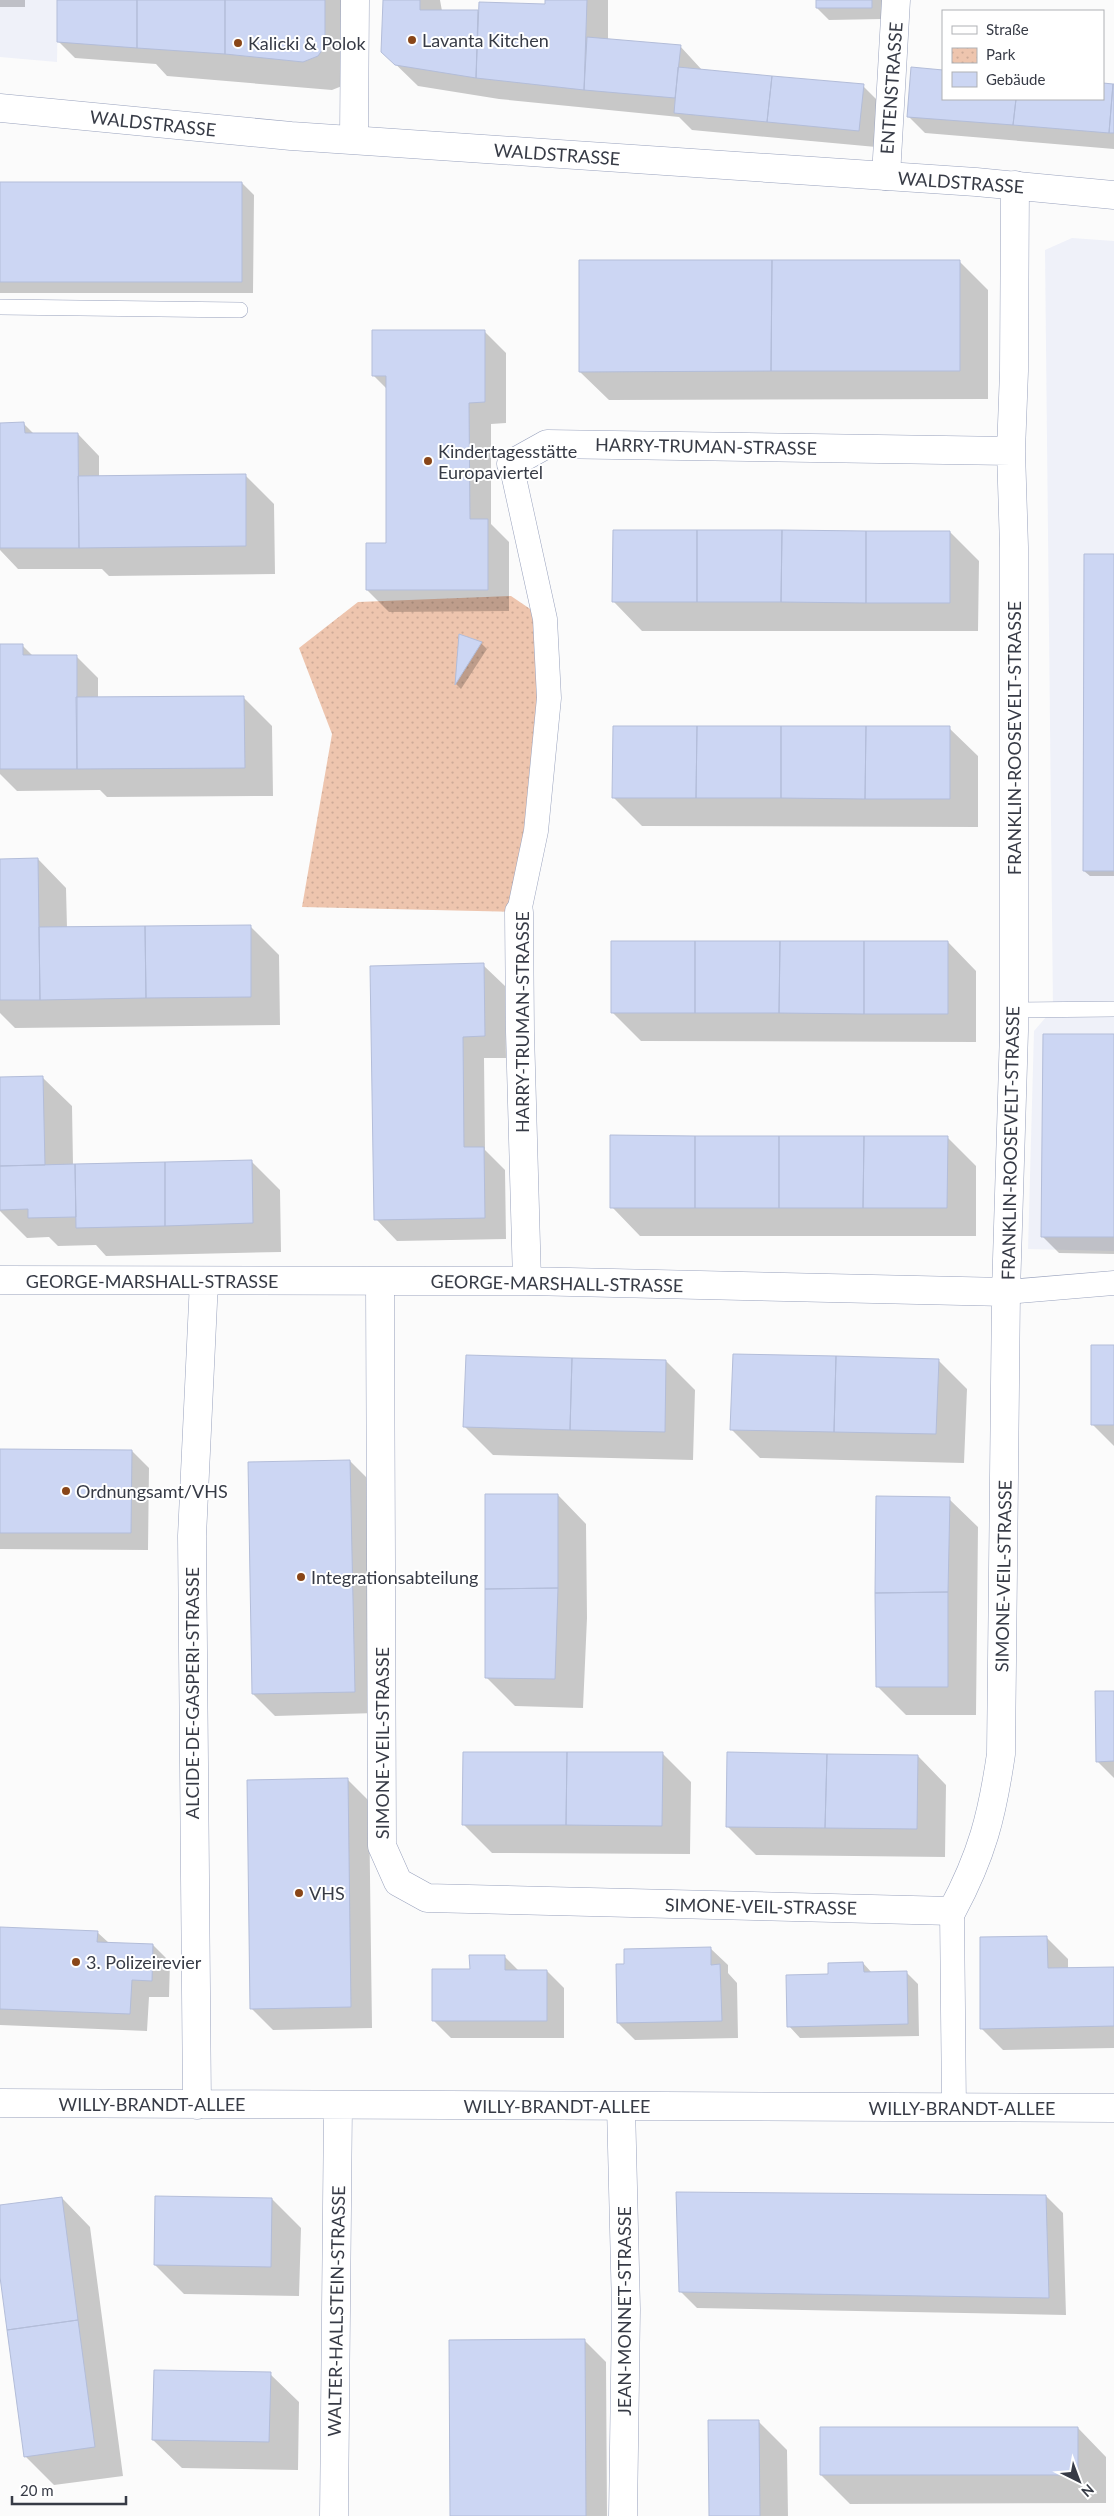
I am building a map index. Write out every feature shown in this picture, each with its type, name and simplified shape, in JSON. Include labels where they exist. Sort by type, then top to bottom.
[{"type":"street","points":[[354,140],[355,0]]},
{"type":"street","name":"ENTENSTRASSE","points":[[886,176],[896,0]]},
{"type":"street","name":"WALDSTRASSE","points":[[0,108],[291,136],[1014,185],[1114,195]]},
{"type":"street","name":"FRANKLIN-ROOSEVELT-STRASSE","points":[[1006,1292],[1014,1010],[1014,547],[1011,451],[1014,370],[1014,185]]},
{"type":"street","name":"HARRY-TRUMAN-STRASSE","points":[[527,1281],[520,1032],[519,912],[536,830],[549,698],[545,619],[511,464],[547,444],[1011,451]]},
{"type":"street","name":"GEORGE-MARSHALL-STRASSE","points":[[0,1280],[527,1281],[1006,1292],[1114,1283]]},
{"type":"street","name":"ALCIDE-DE-GASPERI-STRASSE","points":[[197,2105],[192,1536],[204,1281]]},
{"type":"street","name":"SIMONE-VEIL-STRASSE","points":[[380,1281],[382,1846],[398,1882],[426,1898],[952,1911]]},
{"type":"street","name":"SIMONE-VEIL-STRASSE","points":[[954,2108],[952,1911],[968,1881],[985,1838],[994,1802],[1001,1754],[1006,1292]]},
{"type":"street","name":"WILLY-BRANDT-ALLEE","points":[[0,2103],[1114,2108]]},
{"type":"street","name":"WALTER-HALLSTEIN-STRASSE","points":[[334,2516],[338,2105]]},
{"type":"street","name":"JEAN-MONNET-STRASSE","points":[[621,2106],[626,2309],[623,2516]]},
{"type":"lane","points":[[0,307],[240,310]]},
{"type":"lane","points":[[1014,1010],[1114,1009]]},
{"type":"shaded area","points":[[0,0],[58,0],[57,62],[0,57]]},
{"type":"shaded area","points":[[1072,238],[1114,241],[1114,1251],[1028,1249],[1034,1031],[1053,1009],[1045,250]]},
{"type":"green space","points":[[511,596],[545,619],[519,912],[302,907],[332,734],[299,648],[358,602]]},
{"type":"building","points":[[57,0],[137,0],[137,48],[57,42]]},
{"type":"building","points":[[137,0],[225,0],[225,54],[137,48]]},
{"type":"building","points":[[225,0],[325,0],[325,46],[318,56],[303,62],[225,54]]},
{"type":"building","points":[[383,0],[420,0],[420,10],[478,10],[476,78],[395,65],[381,52]]},
{"type":"building","points":[[545,0],[587,0],[584,90],[476,78],[479,2],[545,4]]},
{"type":"building","points":[[816,0],[872,0],[872,8],[816,8]]},
{"type":"building","points":[[587,37],[681,45],[675,98],[584,90]]},
{"type":"building","points":[[678,67],[772,76],[767,122],[674,113]]},
{"type":"building","points":[[911,67],[942,70],[942,100],[1016,100],[1013,125],[907,117]]},
{"type":"building","points":[[772,76],[864,84],[859,131],[767,122]]},
{"type":"building","points":[[1104,83],[1113,84],[1109,133],[1013,125],[1016,100],[1104,100]]},
{"type":"building","points":[[1113,84],[1114,133],[1109,133]]},
{"type":"building","points":[[0,182],[242,182],[242,282],[0,282]]},
{"type":"building","points":[[579,260],[772,260],[771,371],[579,372]]},
{"type":"building","points":[[772,260],[960,260],[960,371],[771,371]]},
{"type":"building","name":"Kindertagesstätte Europaviertel","points":[[372,330],[485,330],[485,402],[469,403],[470,519],[488,519],[488,590],[366,590],[366,543],[386,543],[386,376],[372,376]]},
{"type":"building","points":[[24,422],[25,433],[78,433],[79,548],[0,548],[0,423]]},
{"type":"building","points":[[246,474],[246,546],[79,548],[78,476]]},
{"type":"building","points":[[613,530],[697,530],[697,602],[612,602]]},
{"type":"building","points":[[697,530],[782,530],[781,602],[697,602]]},
{"type":"building","points":[[782,530],[866,531],[866,603],[781,602]]},
{"type":"building","points":[[866,531],[950,531],[950,603],[866,603]]},
{"type":"building","points":[[1084,554],[1114,554],[1114,871],[1083,871]]},
{"type":"building","points":[[459,634],[482,642],[455,685]]},
{"type":"building","points":[[0,644],[23,644],[23,655],[77,655],[77,769],[0,769]]},
{"type":"building","points":[[244,696],[245,768],[77,769],[76,697]]},
{"type":"building","points":[[613,726],[697,726],[696,798],[612,798]]},
{"type":"building","points":[[697,726],[781,726],[781,798],[696,798]]},
{"type":"building","points":[[781,726],[866,726],[865,799],[781,798]]},
{"type":"building","points":[[866,726],[950,726],[950,799],[865,799]]},
{"type":"building","points":[[38,858],[40,1000],[0,1000],[0,859]]},
{"type":"building","points":[[251,925],[251,997],[146,998],[145,926]]},
{"type":"building","points":[[145,926],[146,998],[40,1000],[39,927]]},
{"type":"building","points":[[611,941],[695,941],[695,1013],[611,1013]]},
{"type":"building","points":[[695,941],[780,941],[779,1013],[695,1013]]},
{"type":"building","points":[[780,941],[864,941],[864,1014],[779,1013]]},
{"type":"building","points":[[864,941],[948,941],[948,1014],[864,1014]]},
{"type":"building","points":[[484,963],[485,1036],[463,1037],[464,1147],[484,1147],[485,1218],[374,1220],[370,966]]},
{"type":"building","points":[[1043,1034],[1114,1034],[1114,1237],[1041,1237]]},
{"type":"building","points":[[43,1076],[45,1165],[0,1166],[0,1077]]},
{"type":"building","points":[[610,1135],[695,1136],[695,1208],[610,1208]]},
{"type":"building","points":[[695,1136],[779,1136],[779,1208],[695,1208]]},
{"type":"building","points":[[779,1136],[864,1136],[863,1208],[779,1208]]},
{"type":"building","points":[[864,1136],[948,1136],[947,1208],[863,1208]]},
{"type":"building","points":[[252,1160],[253,1223],[165,1226],[165,1162]]},
{"type":"building","points":[[165,1162],[165,1226],[76,1228],[75,1164]]},
{"type":"building","points":[[75,1164],[76,1217],[28,1218],[28,1209],[0,1210],[0,1166]]},
{"type":"building","points":[[1091,1345],[1114,1345],[1114,1425],[1091,1425]]},
{"type":"building","points":[[733,1354],[836,1356],[834,1432],[730,1430]]},
{"type":"building","points":[[466,1355],[572,1358],[570,1430],[463,1427]]},
{"type":"building","points":[[836,1356],[939,1359],[936,1434],[834,1432]]},
{"type":"building","points":[[572,1358],[666,1360],[665,1432],[570,1430]]},
{"type":"building","name":"Ordnungsamt/VHS","points":[[0,1449],[132,1450],[131,1533],[0,1533]]},
{"type":"building","name":"Integrationsabteilung","points":[[350,1460],[355,1692],[252,1694],[248,1462]]},
{"type":"building","points":[[485,1494],[558,1494],[558,1588],[485,1589]]},
{"type":"building","points":[[876,1496],[950,1497],[948,1592],[875,1593]]},
{"type":"building","points":[[558,1588],[555,1679],[485,1678],[485,1589]]},
{"type":"building","points":[[948,1592],[948,1687],[876,1687],[875,1593]]},
{"type":"building","points":[[1095,1691],[1114,1691],[1114,1761],[1096,1762]]},
{"type":"building","points":[[463,1752],[567,1752],[566,1825],[462,1825]]},
{"type":"building","points":[[567,1752],[663,1752],[662,1826],[566,1825]]},
{"type":"building","points":[[727,1752],[827,1754],[825,1828],[726,1827]]},
{"type":"building","points":[[827,1754],[918,1755],[917,1829],[825,1828]]},
{"type":"building","name":"VHS","points":[[348,1778],[351,2007],[250,2009],[247,1780]]},
{"type":"building","name":"3. Polizeirevier","points":[[0,1927],[98,1931],[97,1942],[153,1944],[152,1981],[132,1980],[130,2014],[0,2009]]},
{"type":"building","points":[[1047,1936],[1048,1968],[1114,1967],[1114,2026],[980,2029],[980,1937]]},
{"type":"building","points":[[711,1947],[711,1965],[720,1964],[722,2021],[617,2023],[616,1964],[624,1964],[624,1949]]},
{"type":"building","points":[[469,1955],[505,1955],[505,1970],[547,1970],[547,2021],[432,2021],[432,1969],[470,1969]]},
{"type":"building","points":[[863,1962],[864,1972],[907,1971],[908,2024],[787,2027],[786,1975],[828,1974],[828,1963]]},
{"type":"building","points":[[676,2192],[1046,2195],[1049,2298],[679,2292]]},
{"type":"building","points":[[155,2196],[272,2198],[271,2267],[154,2265]]},
{"type":"building","points":[[62,2197],[78,2320],[7,2330],[0,2277],[0,2205]]},
{"type":"building","points":[[78,2320],[95,2447],[24,2457],[7,2330]]},
{"type":"building","points":[[585,2339],[586,2516],[450,2516],[449,2340]]},
{"type":"building","points":[[154,2370],[271,2372],[269,2442],[152,2440]]},
{"type":"building","points":[[708,2420],[759,2420],[760,2516],[709,2516]]},
{"type":"building","points":[[820,2427],[1078,2427],[1078,2475],[820,2475]]},
{"type":"place","name":"Lavanta Kitchen","points":[[412,40]]},
{"type":"place","name":"Kalicki & Polok","points":[[238,43]]},
{"type":"place","name":"Kindertagesstätte Europaviertel","points":[[428,461]]},
{"type":"place","name":"Ordnungsamt/VHS","points":[[66,1491]]},
{"type":"place","name":"Integrationsabteilung","points":[[301,1577]]},
{"type":"place","name":"VHS","points":[[299,1893]]},
{"type":"place","name":"3. Polizeirevier","points":[[76,1962]]}]
